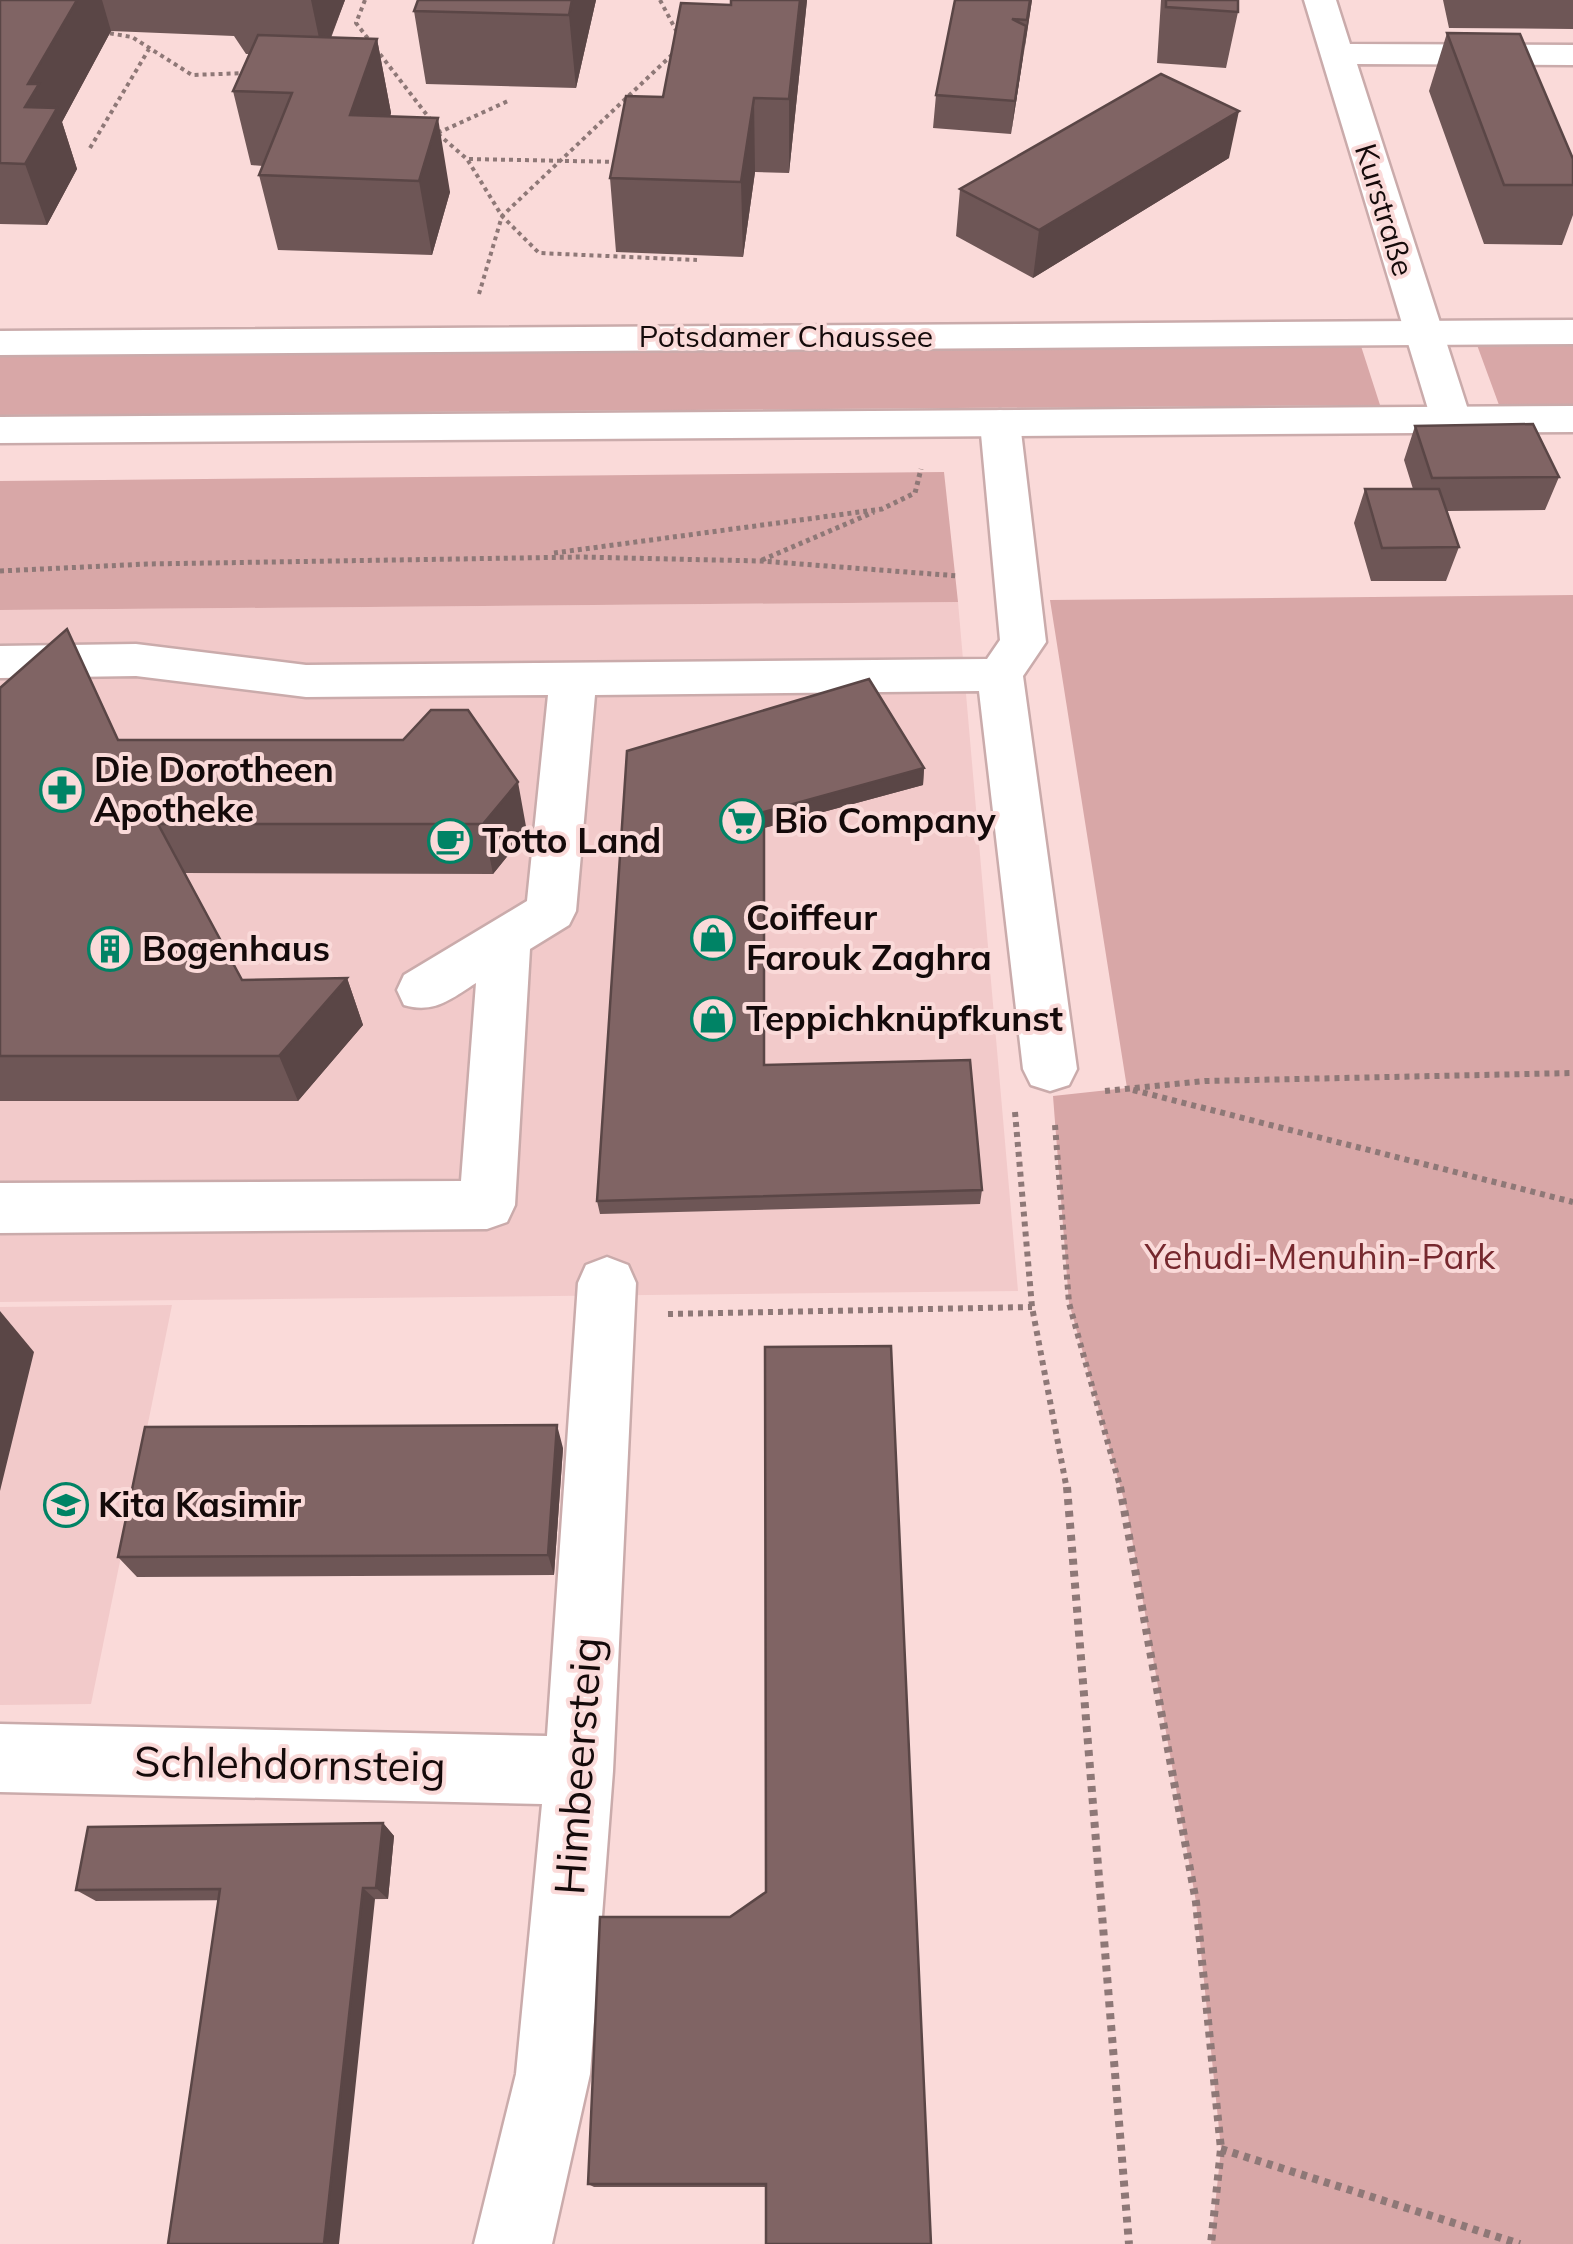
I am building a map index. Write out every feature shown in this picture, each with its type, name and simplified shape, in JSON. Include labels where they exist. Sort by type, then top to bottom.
[{"type":"main road","name":"Kurstraße","points":[[1320,0],[1451,420]]},
{"type":"main road","points":[[1336,54],[1573,55]]},
{"type":"main road","name":"Potsdamer Chaussee","points":[[0,343],[1573,332]]},
{"type":"main road","points":[[0,430],[1573,419]]},
{"type":"main road","points":[[1000,423],[1023,642],[1000,675],[1052,1082]]},
{"type":"main road","points":[[0,707],[20,662],[136,660],[306,681],[1000,675]]},
{"type":"main road","points":[[423,990],[550,911],[572,679]]},
{"type":"main road","points":[[0,1208],[487,1205],[505,940]]},
{"type":"main road","name":"Himbeersteig","points":[[514,2244],[553,2074],[580,1771],[607,1300]]},
{"type":"main road","name":"Schlehdornsteig","points":[[0,1758],[580,1771]]},
{"type":"path","points":[[366,0],[356,23],[440,132],[467,160],[502,216],[538,253],[697,260]]},
{"type":"path","points":[[480,288],[502,216],[684,44],[660,0]]},
{"type":"path","points":[[132,37],[146,31]]},
{"type":"path","points":[[97,32],[132,37],[192,76],[265,72]]},
{"type":"path","points":[[90,148],[149,49]]},
{"type":"path","points":[[372,66],[389,65]]},
{"type":"path","points":[[653,74],[671,74]]},
{"type":"path","points":[[428,143],[440,132],[508,102]]},
{"type":"path","points":[[467,160],[639,162]]},
{"type":"path","points":[[760,561],[914,493],[921,469]]},
{"type":"path","points":[[523,558],[882,509]]},
{"type":"path","points":[[0,571],[147,564],[523,558],[760,561],[1015,580]]},
{"type":"path","points":[[1128,1089],[1204,1082],[1573,1073]]},
{"type":"path","points":[[1052,1082],[1069,1303],[1128,1511],[1196,1902],[1221,2149],[1211,2244]]},
{"type":"path","points":[[1128,2244],[1066,1477],[1032,1307],[1014,1099],[1052,1082],[1128,1089],[1573,1202]]},
{"type":"path","points":[[607,1300],[1032,1307]]},
{"type":"path","points":[[1221,2149],[1520,2244]]},
{"type":"shaded area","points":[[958,602],[1018,1291],[0,1302],[0,610]]},
{"type":"shaded area","name":"Kita Kasimir","points":[[172,1305],[91,1704],[0,1705],[0,1307]]},
{"type":"green space","points":[[1573,344],[1573,405],[1499,405],[1477,345]]},
{"type":"green space","points":[[1361,346],[1380,405],[0,415],[0,356]]},
{"type":"green space","points":[[944,472],[958,602],[0,610],[0,481]]},
{"type":"green space","name":"Yehudi-Menuhin-Park","points":[[1573,595],[1573,2244],[1211,2244],[1221,2149],[1196,1902],[1127,1511],[1069,1303],[1053,1096],[1127,1088],[1050,600]]},
{"type":"building","points":[[0,0],[77,0],[28,84],[39,84],[25,107],[57,108],[25,164],[0,163]]},
{"type":"building","points":[[418,0],[572,0],[569,15],[414,11]]},
{"type":"building","points":[[731,0],[800,0],[789,99],[754,98],[741,182],[610,178],[626,96],[663,97],[681,3],[731,5]]},
{"type":"building","points":[[955,0],[1030,0],[1027,20],[1012,19],[1026,26],[1015,101],[936,95]]},
{"type":"building","points":[[1166,0],[1238,0],[1238,12],[1166,7]]},
{"type":"building","points":[[1447,33],[1520,34],[1573,159],[1573,185],[1504,185]]},
{"type":"building","points":[[258,35],[377,39],[350,115],[438,118],[419,181],[259,175],[292,93],[233,91]]},
{"type":"building","points":[[1161,74],[1239,111],[1039,230],[960,189]]},
{"type":"building","points":[[1533,424],[1559,477],[1432,478],[1415,426]]},
{"type":"building","points":[[1365,489],[1439,489],[1459,547],[1382,548]]},
{"type":"building","name":"Bogenhaus","points":[[67,629],[118,740],[403,740],[431,710],[468,710],[518,782],[483,824],[158,824],[242,980],[347,978],[279,1056],[0,1056],[0,688]]},
{"type":"building","points":[[869,679],[924,768],[764,812],[764,1065],[970,1060],[982,1190],[597,1201],[627,751]]},
{"type":"building","points":[[891,1346],[931,2244],[766,2244],[766,2184],[588,2184],[600,1917],[730,1917],[766,1892],[765,1347]]},
{"type":"building","points":[[557,1425],[548,1555],[118,1557],[145,1427]]},
{"type":"building","points":[[383,1823],[376,1888],[363,1888],[324,2244],[168,2244],[220,1889],[76,1890],[88,1827]]},
{"type":"place","name":"Die Dorotheen Apotheke","points":[[62,790]]},
{"type":"place","name":"Bio Company","points":[[742,821]]},
{"type":"place","name":"Totto Land","points":[[450,841]]},
{"type":"place","name":"Coiffeur Farouk Zaghra","points":[[713,938]]},
{"type":"place","name":"Bogenhaus","points":[[110,949]]},
{"type":"place","name":"Teppichknüpfkunst","points":[[713,1019]]},
{"type":"place","name":"Kita Kasimir","points":[[66,1505]]}]
